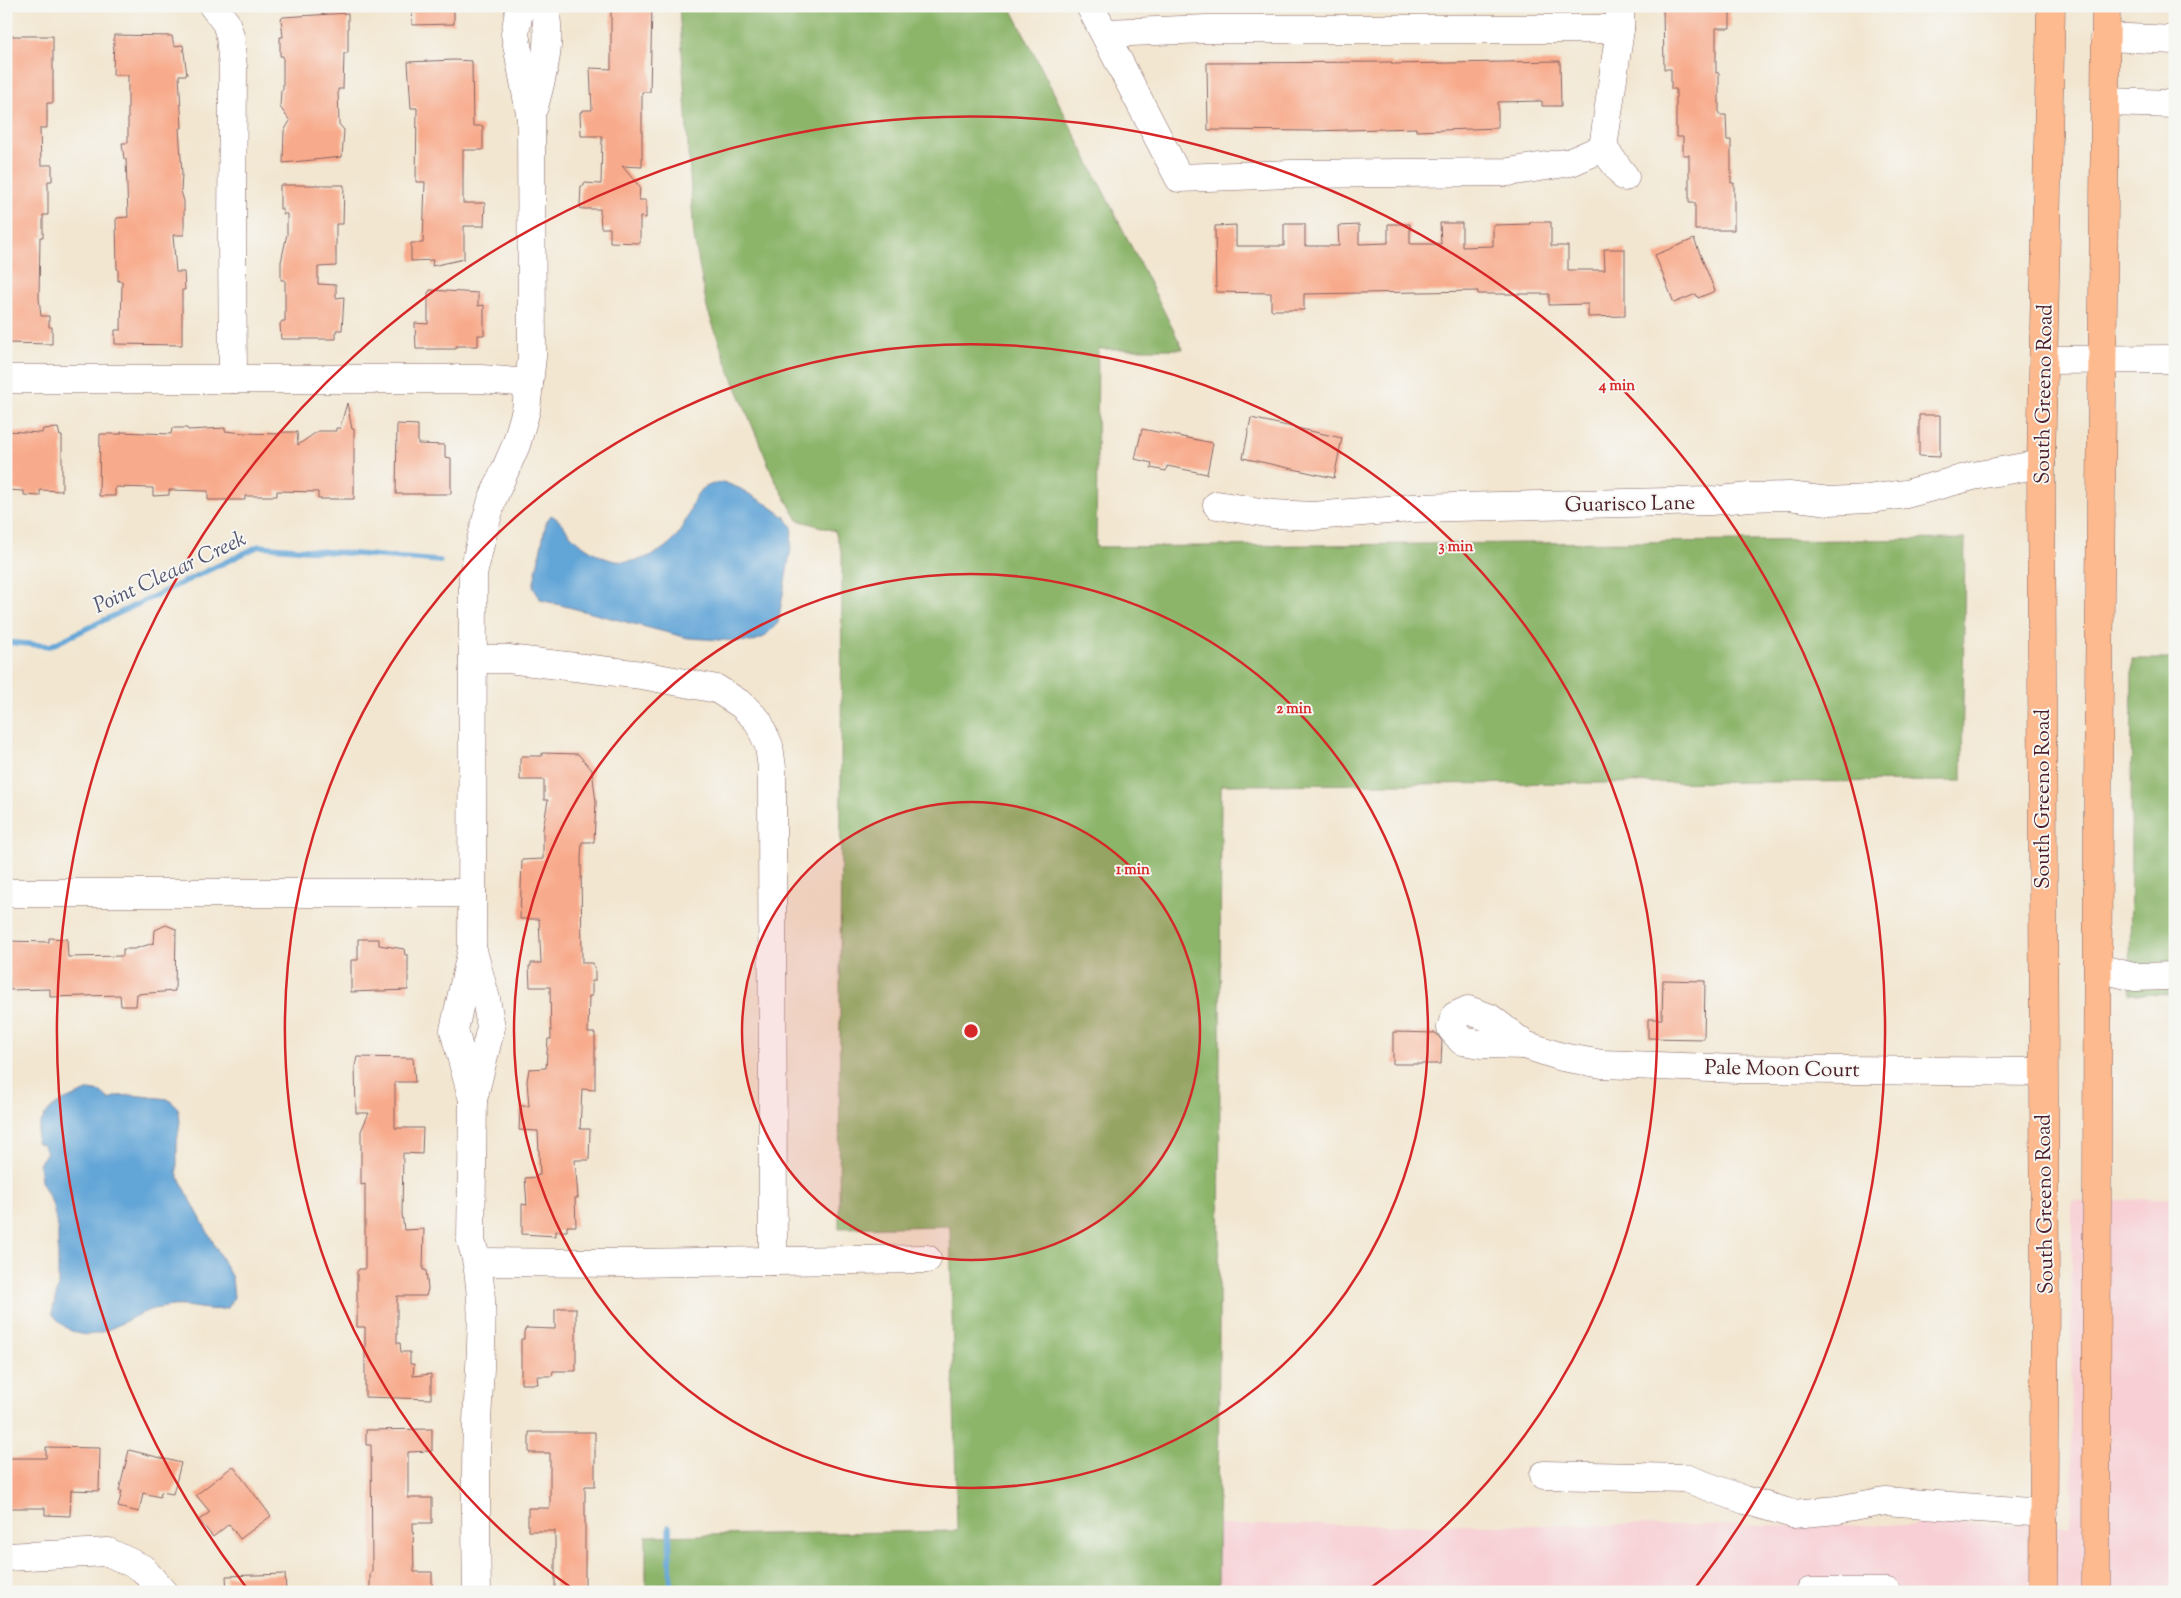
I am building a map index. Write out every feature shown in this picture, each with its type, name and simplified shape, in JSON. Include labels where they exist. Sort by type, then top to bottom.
[{"type":"main road","name":"South Greeno Road","points":[[2043,1592],[2045,1287],[2042,1072],[2041,464],[2051,6]]},
{"type":"main road","points":[[2096,1592],[2101,360],[2106,6]]},
{"type":"street","points":[[212,6],[226,23],[230,36],[233,68],[233,379]]},
{"type":"street","points":[[474,1100],[454,1030],[472,949],[473,583],[475,566],[492,500],[516,445],[524,419],[532,357],[531,118],[515,34],[520,6]]},
{"type":"street","points":[[531,118],[549,40],[549,26],[544,6]]},
{"type":"street","points":[[1090,6],[1179,178],[1291,174],[1510,172],[1571,162],[1603,148]]},
{"type":"street","points":[[1105,33],[1620,17],[1603,148],[1625,177]]},
{"type":"street","points":[[2105,37],[2175,40]]},
{"type":"street","points":[[2104,102],[2175,104]]},
{"type":"street","points":[[2044,360],[2175,359]]},
{"type":"street","points":[[6,379],[481,379],[529,383]]},
{"type":"street","name":"Guarisco Lane","points":[[1217,505],[1273,514],[1313,516],[1412,508],[1701,502],[1789,496],[1828,501],[1906,494],[1973,476],[2041,464]]},
{"type":"street","points":[[473,659],[508,659],[642,675],[717,689],[742,705],[758,721],[769,746],[772,768],[773,1261]]},
{"type":"street","points":[[6,893],[472,893]]},
{"type":"street","points":[[472,949],[490,1018],[489,1036],[474,1100],[471,1241],[478,1262],[481,1311],[476,1469],[477,1592]]},
{"type":"street","points":[[2098,968],[2134,963],[2175,963]]},
{"type":"street","points":[[2098,968],[2134,977],[2175,976]]},
{"type":"street","name":"Pale Moon Court","points":[[1524,1044],[1562,1057],[1602,1064],[1738,1069],[2042,1072]]},
{"type":"street","points":[[478,1262],[629,1263],[927,1259]]},
{"type":"street","points":[[1544,1475],[1685,1478],[1745,1500],[1793,1514],[1837,1510],[1885,1501],[2044,1513]]},
{"type":"street","points":[[6,1557],[108,1552],[142,1568],[163,1592]]},
{"type":"street","points":[[1809,1592],[1886,1592]]},
{"type":"shaded area","points":[[2175,1198],[2175,1592],[1218,1592],[1218,1525],[2071,1525],[2072,1202]]},
{"type":"green space","points":[[679,6],[1010,6],[1183,349],[1098,349],[1096,547],[1965,539],[1962,781],[1221,785],[1218,1592],[646,1592],[646,1536],[957,1531],[950,1226],[839,1228],[842,554],[835,531],[798,520],[775,480],[729,370],[707,308],[694,237]]},
{"type":"green space","points":[[2132,659],[2175,659],[2175,995],[2130,994]]},
{"type":"water","points":[[723,482],[739,488],[768,505],[785,517],[792,527],[791,548],[778,623],[764,637],[752,642],[688,638],[541,600],[533,587],[546,523],[551,515],[560,521],[577,541],[600,556],[616,561],[638,560],[660,551],[669,544],[683,526],[699,492],[712,484]]},
{"type":"water","points":[[90,1090],[101,1092],[110,1100],[117,1096],[132,1095],[168,1099],[178,1108],[180,1121],[177,1143],[177,1174],[232,1278],[234,1297],[228,1308],[214,1310],[172,1306],[153,1309],[101,1332],[88,1335],[76,1333],[64,1326],[52,1313],[58,1287],[58,1228],[52,1203],[41,1181],[39,1164],[47,1152],[43,1145],[36,1142],[38,1130],[42,1120],[53,1107]]},
{"type":"building","points":[[413,6],[454,6],[454,24],[412,25]]},
{"type":"building","points":[[611,6],[652,6],[650,92],[642,92],[642,167],[622,166],[640,187],[639,200],[646,200],[646,218],[640,217],[640,243],[610,242],[610,228],[601,228],[600,209],[581,209],[580,206],[581,186],[584,186],[584,183],[601,184],[602,136],[581,136],[580,112],[582,110],[592,110],[590,68],[611,69]]},
{"type":"building","points":[[1730,6],[1730,28],[1716,28],[1716,73],[1719,73],[1719,115],[1726,115],[1727,140],[1731,140],[1731,183],[1734,183],[1734,230],[1695,230],[1695,203],[1689,203],[1689,155],[1683,155],[1683,137],[1676,137],[1676,89],[1671,89],[1671,69],[1664,69],[1663,7]]},
{"type":"building","points":[[348,13],[348,53],[344,53],[343,89],[338,89],[339,124],[344,130],[342,157],[283,163],[284,131],[290,121],[280,107],[281,90],[283,90],[283,56],[280,56],[280,37],[283,37],[281,19],[283,17]]},
{"type":"building","points":[[114,35],[172,36],[174,46],[183,45],[187,75],[179,75],[182,128],[179,128],[182,173],[181,191],[184,201],[184,235],[173,235],[176,272],[184,272],[185,290],[182,290],[182,345],[115,344],[115,330],[121,330],[122,281],[118,281],[116,220],[117,218],[128,217],[126,159],[124,159],[122,143],[128,143],[128,75],[113,75]]},
{"type":"building","points":[[6,36],[53,36],[53,103],[47,103],[47,128],[40,128],[41,165],[52,165],[52,181],[48,181],[48,215],[43,215],[43,237],[40,237],[39,298],[41,316],[49,316],[49,327],[52,327],[52,344],[6,343]]},
{"type":"building","points":[[472,61],[473,126],[483,126],[483,150],[463,150],[463,203],[485,203],[484,226],[464,226],[464,259],[432,266],[433,260],[411,261],[411,243],[423,243],[425,182],[416,182],[417,108],[411,108],[408,62]]},
{"type":"building","points":[[1560,61],[1561,106],[1542,106],[1542,101],[1498,102],[1498,128],[1416,131],[1416,128],[1313,131],[1208,130],[1207,63],[1392,62],[1392,64]]},
{"type":"building","points":[[280,185],[344,185],[343,224],[336,224],[336,266],[318,267],[318,284],[336,285],[336,298],[344,297],[342,330],[336,330],[336,339],[281,339],[280,324],[282,321],[285,321],[285,280],[281,280],[281,262],[287,234],[287,214],[283,214],[283,209],[280,209]]},
{"type":"building","points":[[1530,222],[1551,222],[1551,246],[1568,246],[1568,270],[1605,270],[1604,249],[1625,249],[1625,316],[1588,317],[1588,304],[1549,305],[1549,294],[1478,294],[1478,291],[1304,294],[1304,310],[1271,310],[1271,293],[1216,292],[1215,226],[1236,225],[1236,246],[1284,246],[1284,224],[1305,224],[1305,246],[1339,246],[1338,226],[1359,225],[1359,244],[1388,243],[1388,224],[1410,224],[1410,244],[1441,244],[1440,223],[1462,223],[1462,247],[1493,246],[1493,225],[1530,224]]},
{"type":"building","points":[[1694,239],[1715,291],[1698,298],[1696,294],[1674,303],[1655,255]]},
{"type":"building","points":[[430,290],[478,293],[478,306],[484,305],[484,335],[478,335],[478,346],[456,346],[456,349],[416,349],[415,323],[428,324],[428,293]]},
{"type":"building","points":[[347,403],[352,429],[354,429],[354,499],[318,499],[318,492],[277,491],[277,496],[245,496],[245,500],[208,500],[208,491],[169,490],[169,495],[153,496],[153,488],[115,487],[115,496],[99,496],[100,434],[121,434],[121,432],[171,434],[172,428],[187,428],[188,430],[225,428],[225,431],[244,433],[280,434],[280,432],[297,432],[298,445],[318,431],[336,431],[336,428],[340,428]]},
{"type":"building","points":[[1919,415],[1940,415],[1940,457],[1919,456]]},
{"type":"building","points":[[1251,418],[1342,438],[1334,478],[1243,458]]},
{"type":"building","points":[[397,424],[418,425],[418,444],[445,445],[445,457],[451,458],[451,494],[396,494]]},
{"type":"building","points":[[58,428],[60,436],[62,436],[62,491],[40,490],[40,496],[24,495],[24,491],[6,490],[6,431],[42,433],[43,429]]},
{"type":"building","points":[[1142,429],[1213,443],[1207,474],[1167,466],[1166,471],[1151,468],[1152,463],[1135,459]]},
{"type":"building","points":[[542,753],[578,754],[592,770],[596,802],[594,842],[582,842],[581,858],[582,963],[592,963],[595,969],[595,981],[592,981],[592,996],[589,996],[588,1033],[595,1033],[595,1090],[582,1089],[580,1129],[590,1129],[589,1160],[575,1160],[578,1198],[575,1198],[576,1226],[567,1226],[567,1231],[556,1231],[556,1236],[522,1234],[522,1204],[527,1205],[525,1178],[540,1175],[538,1131],[519,1130],[520,1109],[521,1106],[529,1106],[527,1081],[529,1069],[546,1068],[548,1039],[551,1039],[550,987],[530,987],[529,966],[531,966],[531,963],[541,963],[539,919],[520,919],[522,860],[543,859],[543,829],[548,800],[544,800],[544,780],[520,780],[520,758],[522,756],[542,756]]},
{"type":"building","points":[[166,925],[176,929],[175,991],[137,994],[136,1006],[121,1006],[120,995],[50,997],[50,989],[10,990],[9,977],[6,977],[6,941],[49,942],[49,938],[67,939],[68,957],[123,956],[123,949],[134,949],[154,943],[155,930]]},
{"type":"building","points":[[358,939],[379,939],[379,945],[404,949],[405,955],[408,955],[408,990],[351,992],[351,960],[358,960]]},
{"type":"building","points":[[1663,980],[1705,981],[1704,1039],[1648,1038],[1648,1019],[1662,1019]]},
{"type":"building","points":[[1393,1032],[1436,1033],[1442,1041],[1441,1064],[1393,1064]]},
{"type":"building","points":[[357,1057],[413,1058],[415,1082],[395,1082],[395,1128],[423,1128],[422,1154],[403,1153],[402,1213],[404,1230],[424,1229],[423,1270],[426,1270],[428,1289],[426,1296],[397,1296],[397,1343],[400,1343],[401,1352],[410,1352],[410,1364],[414,1364],[413,1376],[431,1374],[431,1399],[365,1397],[365,1327],[357,1327],[357,1272],[359,1269],[365,1269],[365,1184],[361,1185],[361,1131],[369,1113],[356,1113],[355,1066]]},
{"type":"building","points":[[576,1308],[576,1371],[553,1371],[552,1376],[537,1376],[538,1384],[521,1384],[521,1339],[524,1339],[526,1328],[555,1329],[555,1310]]},
{"type":"building","points":[[432,1429],[432,1451],[408,1452],[408,1498],[432,1498],[432,1523],[413,1523],[414,1572],[432,1572],[432,1592],[370,1592],[370,1572],[372,1572],[371,1445],[366,1445],[366,1430]]},
{"type":"building","points":[[529,1432],[595,1432],[595,1486],[585,1486],[585,1592],[555,1592],[555,1531],[528,1531],[528,1508],[550,1508],[550,1453],[529,1453]]},
{"type":"building","points":[[46,1447],[100,1448],[99,1491],[71,1490],[70,1516],[45,1515],[45,1508],[6,1508],[8,1458],[46,1458]]},
{"type":"building","points":[[129,1450],[181,1463],[173,1494],[161,1492],[160,1497],[143,1493],[139,1512],[118,1507],[122,1491],[119,1491]]},
{"type":"building","points":[[233,1466],[271,1516],[240,1539],[229,1524],[213,1537],[199,1520],[210,1512],[196,1495]]},
{"type":"building","points":[[285,1574],[286,1592],[227,1592],[226,1576]]},
{"type":"waterway","name":"Point Cleaar Creek","points":[[6,642],[50,646],[259,546],[440,561]]},
{"type":"waterway","name":"Point Cleaar Creek","points":[[669,1527],[671,1592]]}]
